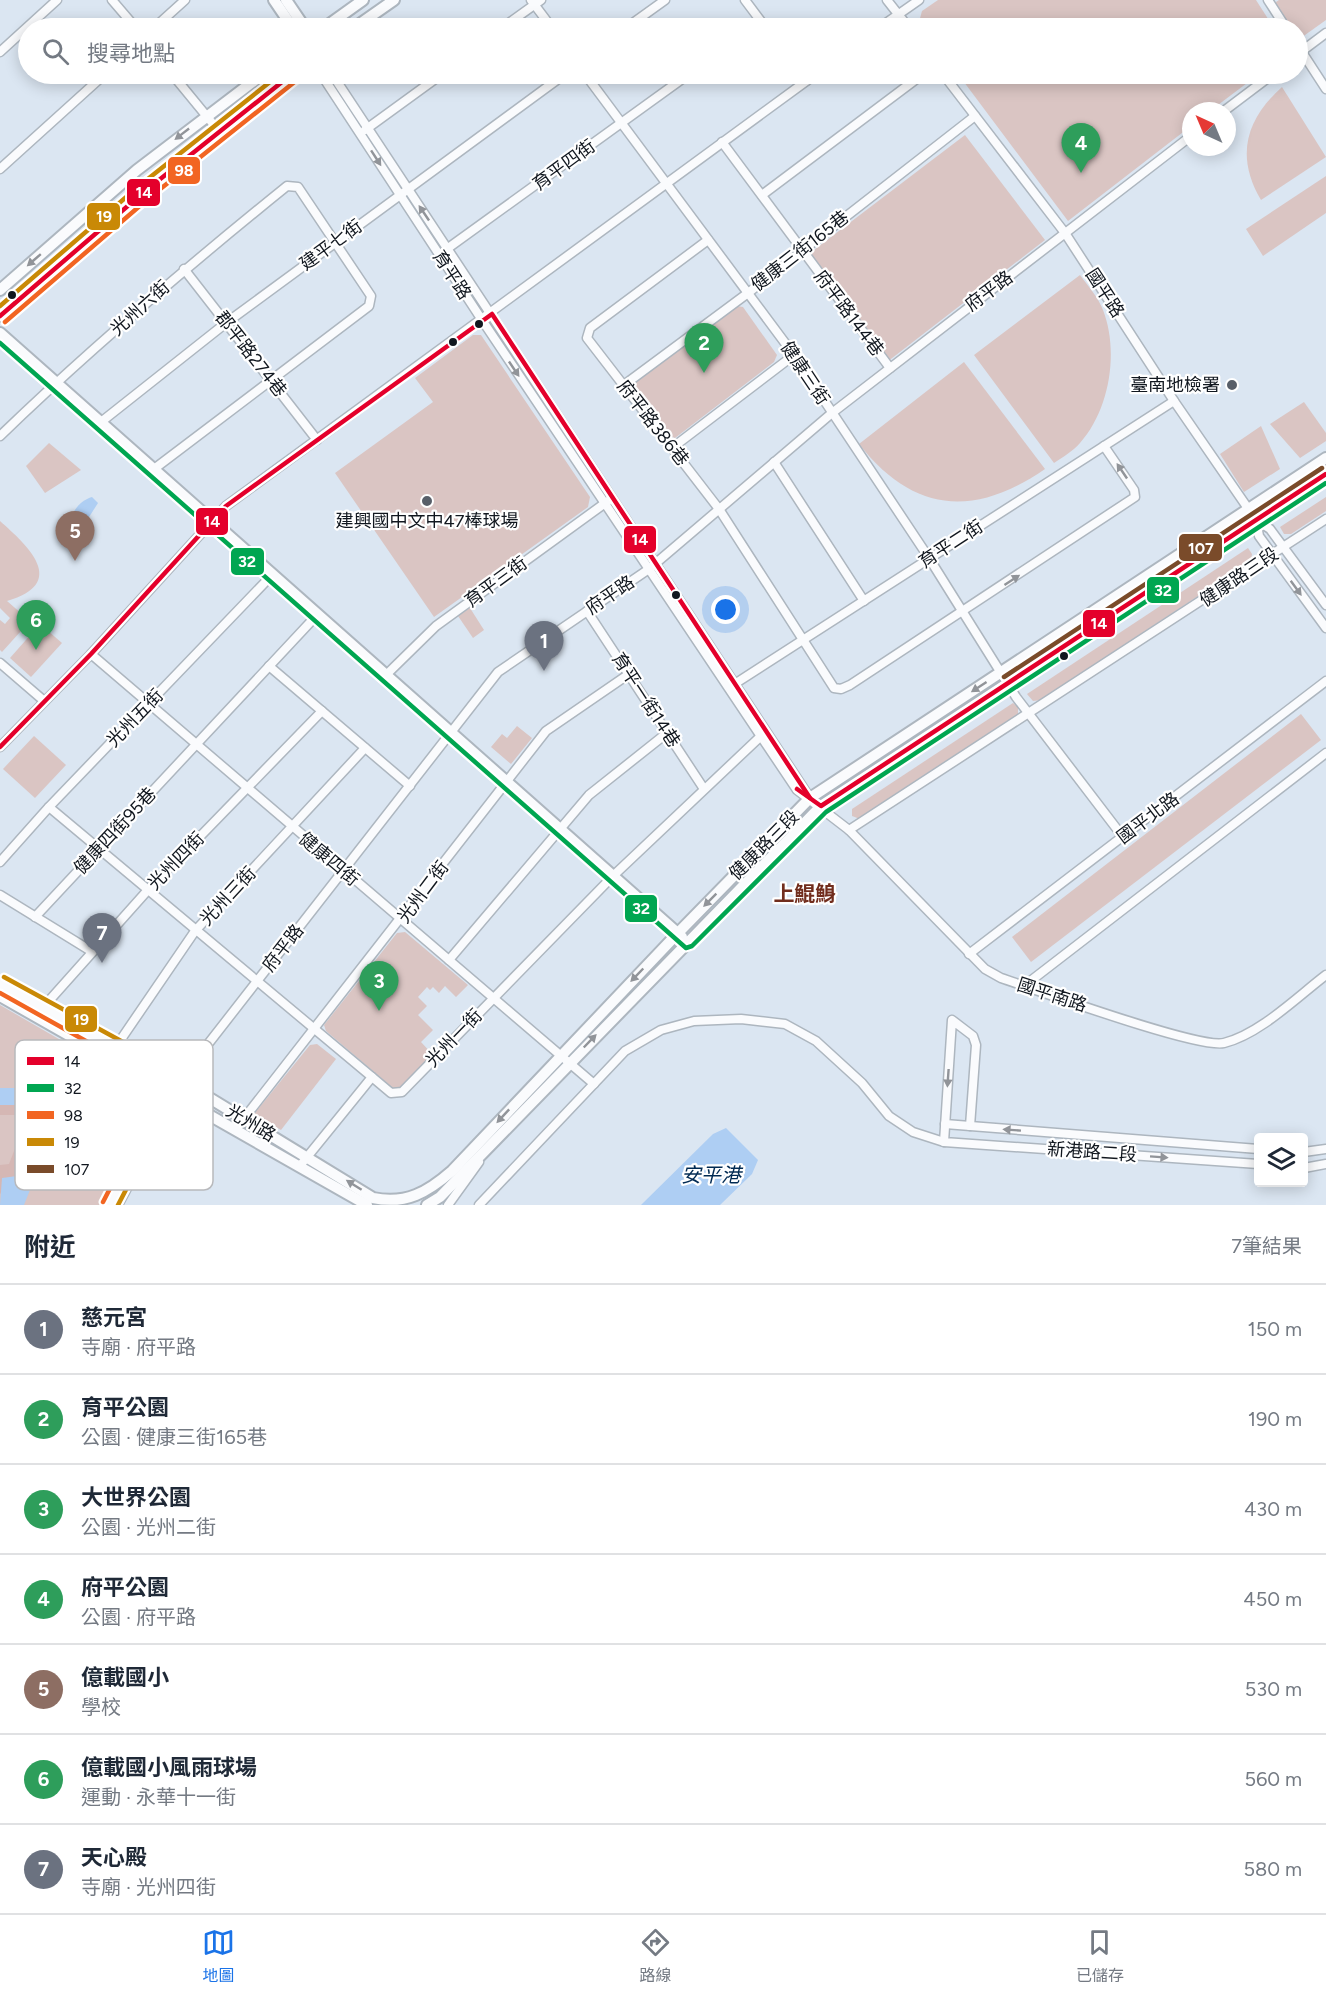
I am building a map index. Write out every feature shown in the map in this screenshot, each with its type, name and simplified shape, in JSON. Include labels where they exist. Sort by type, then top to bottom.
[{"type":"street","points":[[37,18],[57,0]]},
{"type":"street","points":[[112,0],[127,18]]},
{"type":"street","points":[[165,18],[185,0]]},
{"type":"street","points":[[274,0],[286,18]]},
{"type":"street","points":[[286,0],[298,18]]},
{"type":"street","points":[[338,18],[363,0]]},
{"type":"street","points":[[368,18],[394,0]]},
{"type":"street","points":[[640,18],[665,0]]},
{"type":"street","points":[[745,0],[758,18]]},
{"type":"street","points":[[887,0],[901,18]]},
{"type":"street","points":[[894,18],[919,0]]},
{"type":"street","points":[[1268,0],[1280,18]]},
{"type":"street","points":[[515,18],[536,2],[546,18]]},
{"type":"street","points":[[1308,45],[1326,33]]},
{"type":"street","points":[[0,52],[18,36]]},
{"type":"street","points":[[1308,64],[1326,89]]},
{"type":"street","points":[[0,169],[94,84]]},
{"type":"street","points":[[180,84],[218,130]]},
{"type":"street","points":[[0,290],[137,170],[249,84]]},
{"type":"street","points":[[0,316],[98,228],[218,130],[279,84]]},
{"type":"street","name":"育平路","points":[[328,84],[605,504],[810,798]]},
{"type":"street","name":"育平路","points":[[339,84],[656,562],[733,686],[761,736],[797,790],[821,806]]},
{"type":"street","points":[[360,133],[428,84]]},
{"type":"street","name":"建平七街","points":[[101,422],[226,323],[551,84]]},
{"type":"street","name":"健康三街","points":[[593,84],[794,355],[929,558],[1001,673],[1029,714],[1123,837]]},
{"type":"street","name":"育平四街","points":[[439,255],[675,84]]},
{"type":"street","points":[[0,747],[90,654],[226,506],[492,314],[667,184],[794,84]]},
{"type":"street","points":[[762,195],[910,84]]},
{"type":"street","name":"國平路","points":[[951,84],[1065,233],[1174,401],[1256,520]]},
{"type":"street","points":[[1236,102],[1260,84]]},
{"type":"street","name":"健康三街165巷","points":[[624,385],[748,293],[975,116]]},
{"type":"street","name":"府平路144巷","points":[[722,142],[890,368]]},
{"type":"street","name":"府平路","points":[[211,1040],[498,672],[649,569],[832,413],[1182,143]]},
{"type":"street","name":"光州六街","points":[[0,436],[56,382],[184,269],[287,186],[298,187],[335,242]]},
{"type":"street","name":"府平路386巷","points":[[708,240],[590,328],[587,338],[719,509],[834,688],[841,689],[963,612],[1135,497],[1134,490],[1104,446]]},
{"type":"street","points":[[154,470],[369,306],[371,296],[335,242]]},
{"type":"street","name":"郡平路274巷","points":[[184,269],[317,440]]},
{"type":"street","points":[[0,333],[687,941]]},
{"type":"street","points":[[672,448],[794,355]]},
{"type":"street","name":"育平二街","points":[[733,686],[1174,401]]},
{"type":"street","name":"健康路三段","points":[[427,1205],[443,1202],[565,1058],[678,933],[810,798],[1326,458]]},
{"type":"street","points":[[774,462],[864,601]]},
{"type":"street","name":"健康路三段","points":[[410,1203],[452,1171],[821,806],[1326,474]]},
{"type":"street","name":"育平三街","points":[[386,675],[436,626],[613,498]]},
{"type":"street","name":"健康路三段","points":[[849,830],[1326,519]]},
{"type":"street","points":[[1256,520],[1270,529],[1326,605]]},
{"type":"street","points":[[1256,520],[1259,536],[1326,628]]},
{"type":"street","name":"光州五街","points":[[0,862],[49,807],[272,574]]},
{"type":"street","name":"育平一街14巷","points":[[587,611],[704,789]]},
{"type":"street","name":"健康四街95巷","points":[[34,917],[317,615]]},
{"type":"street","name":"健康四街","points":[[90,654],[594,1084]]},
{"type":"street","points":[[0,663],[43,700]]},
{"type":"street","points":[[269,666],[410,786]]},
{"type":"street","name":"光州二街","points":[[235,1130],[315,1031],[546,731],[629,674]]},
{"type":"street","name":"國平北路","points":[[969,954],[1326,681]]},
{"type":"street","name":"光州四街","points":[[40,1012],[91,951],[147,891],[322,711]]},
{"type":"street","points":[[449,960],[589,795],[667,733]]},
{"type":"street","name":"光州一街","points":[[49,807],[391,1093],[402,1092],[613,876],[761,736]]},
{"type":"street","name":"光州三街","points":[[120,1040],[195,931],[293,828],[365,747]]},
{"type":"street","points":[[1024,986],[1326,753]]},
{"type":"street","name":"國平南路","points":[[821,806],[849,830],[985,969],[1024,986],[1196,1041],[1222,1044],[1247,1035],[1326,975]]},
{"type":"street","points":[[0,895],[91,951]]},
{"type":"street","name":"光州路","points":[[0,984],[81,1040]]},
{"type":"street","name":"光州路","points":[[0,996],[98,1040]]},
{"type":"street","name":"新港路二段","points":[[479,1205],[625,1051],[661,1030],[694,1021],[741,1019],[786,1024],[816,1041],[862,1083],[889,1116],[914,1132],[944,1142],[1254,1164]]},
{"type":"street","points":[[944,1142],[952,1020],[973,1036],[976,1046],[970,1126]]},
{"type":"street","points":[[299,1167],[372,1077]]},
{"type":"street","name":"光州路","points":[[213,1100],[373,1197],[410,1203]]},
{"type":"street","name":"光州路","points":[[213,1117],[362,1203]]},
{"type":"street","name":"新港路二段","points":[[945,1124],[1254,1149]]},
{"type":"street","points":[[1308,1151],[1326,1149]]},
{"type":"street","points":[[1308,1167],[1326,1164]]},
{"type":"street","points":[[110,1205],[118,1190]]},
{"type":"street","points":[[118,1205],[126,1190]]},
{"type":"shaded area","points":[[938,0],[1256,0],[1268,18],[920,18],[922,11]]},
{"type":"shaded area","points":[[1279,0],[1326,0],[1326,20],[1308,33],[1308,18],[1279,18],[1270,6]]},
{"type":"shaded area","points":[[965,84],[1246,84],[1222,102],[1182,102],[1182,133],[1068,221]]},
{"type":"shaded area","points":[[1282,87],[1326,157],[1261,200],[1248,168],[1248,139],[1260,112]]},
{"type":"shaded area","points":[[965,135],[1045,240],[887,362],[806,256]]},
{"type":"shaded area","points":[[1326,176],[1326,213],[1263,256],[1246,229]]},
{"type":"shaded area","points":[[1080,275],[1103,310],[1108,326],[1111,361],[1109,379],[1105,397],[1090,429],[1077,446],[1054,463],[974,355]]},
{"type":"shaded area","points":[[737,306],[743,307],[777,355],[774,362],[675,438],[669,436],[633,391],[633,384]]},
{"type":"shaded area","points":[[473,335],[481,335],[590,497],[588,507],[434,617],[335,473],[433,402],[415,378]]},
{"type":"shaded area","points":[[964,362],[1045,469],[1019,485],[994,495],[969,501],[946,501],[923,495],[901,484],[880,467],[859,444]]},
{"type":"shaded area","points":[[1304,402],[1326,433],[1326,441],[1300,458],[1270,424]]},
{"type":"shaded area","points":[[1261,426],[1280,469],[1244,492],[1220,454]]},
{"type":"shaded area","points":[[49,443],[81,470],[45,493],[26,466]]},
{"type":"shaded area","points":[[1326,497],[1326,511],[1291,534],[1284,534],[1280,527]]},
{"type":"shaded area","points":[[0,521],[31,553],[39,574],[36,584],[26,593],[7,601],[30,621],[2,652],[0,650],[0,620],[5,624],[10,618],[0,608]]},
{"type":"shaded area","points":[[1248,548],[1252,554],[1251,561],[1041,700],[1033,701],[1027,694]]},
{"type":"shaded area","points":[[470,608],[484,630],[473,638],[458,616]]},
{"type":"shaded area","points":[[40,624],[62,643],[31,677],[10,658]]},
{"type":"shaded area","points":[[1013,703],[1018,707],[1018,715],[860,819],[852,816],[852,809]]},
{"type":"shaded area","points":[[1301,714],[1321,740],[1031,962],[1012,937]]},
{"type":"shaded area","points":[[517,726],[532,738],[511,764],[491,747],[502,734],[507,738]]},
{"type":"shaded area","points":[[34,736],[66,765],[35,798],[3,769]]},
{"type":"shaded area","points":[[405,932],[468,985],[456,997],[445,986],[439,993],[433,987],[430,990],[427,987],[418,997],[427,1006],[418,1015],[433,1030],[421,1042],[433,1055],[400,1089],[394,1089],[326,1031],[324,1025],[397,933]]},
{"type":"shaded area","points":[[0,1005],[61,1040],[15,1040],[15,1190],[108,1190],[100,1205],[0,1205]]},
{"type":"shaded area","points":[[317,1044],[336,1059],[281,1130],[254,1114],[310,1045]]},
{"type":"shaded area","points":[[0,1105],[15,1105],[15,1115],[0,1115]]},
{"type":"shaded area","points":[[15,1148],[15,1178],[0,1194],[0,1165],[9,1164]]},
{"type":"water","points":[[92,497],[98,503],[82,528],[71,524],[72,515],[77,507]]},
{"type":"water","points":[[0,1088],[15,1088],[15,1105],[0,1105]]},
{"type":"water","name":"安平港","points":[[726,1128],[758,1160],[752,1174],[720,1205],[641,1205],[713,1134]]},
{"type":"water","points":[[15,1176],[15,1190],[30,1190],[24,1205],[0,1205],[2,1178]]},
{"type":"transit line","name":"19","points":[[0,306],[139,186],[267,84]]},
{"type":"transit line","name":"14","points":[[0,316],[144,192],[279,84]]},
{"type":"transit line","name":"98","points":[[5,322],[149,198],[292,84]]},
{"type":"transit line","name":"14","points":[[0,747],[91,654],[226,506],[492,314],[810,798]]},
{"type":"transit line","name":"32","points":[[0,343],[686,948],[692,946],[826,812],[1326,483]]},
{"type":"transit line","name":"107","points":[[1004,677],[1322,468]]},
{"type":"transit line","name":"14","points":[[797,789],[821,806],[1326,474]]},
{"type":"transit line","name":"19","points":[[4,977],[119,1040]]},
{"type":"transit line","name":"98","points":[[0,993],[84,1040]]},
{"type":"transit line","name":"98","points":[[103,1202],[109,1190]]},
{"type":"transit line","name":"19","points":[[118,1205],[126,1190]]},
{"type":"place","name":"府平公園","points":[[1081,173]]},
{"type":"place","name":"育平公園","points":[[704,373]]},
{"type":"place","name":"臺南地檢署","points":[[1232,385]]},
{"type":"place","name":"建興國中文中47棒球場","points":[[427,501]]},
{"type":"place","name":"億載國小","points":[[75,561]]},
{"type":"place","name":"億載國小風雨球場","points":[[36,650]]},
{"type":"place","name":"慈元宮","points":[[544,671]]},
{"type":"place","name":"天心殿","points":[[102,963]]},
{"type":"place","name":"大世界公園","points":[[379,1011]]},
{"type":"district","name":"上鯤鯓","points":[[805,894]]}]
